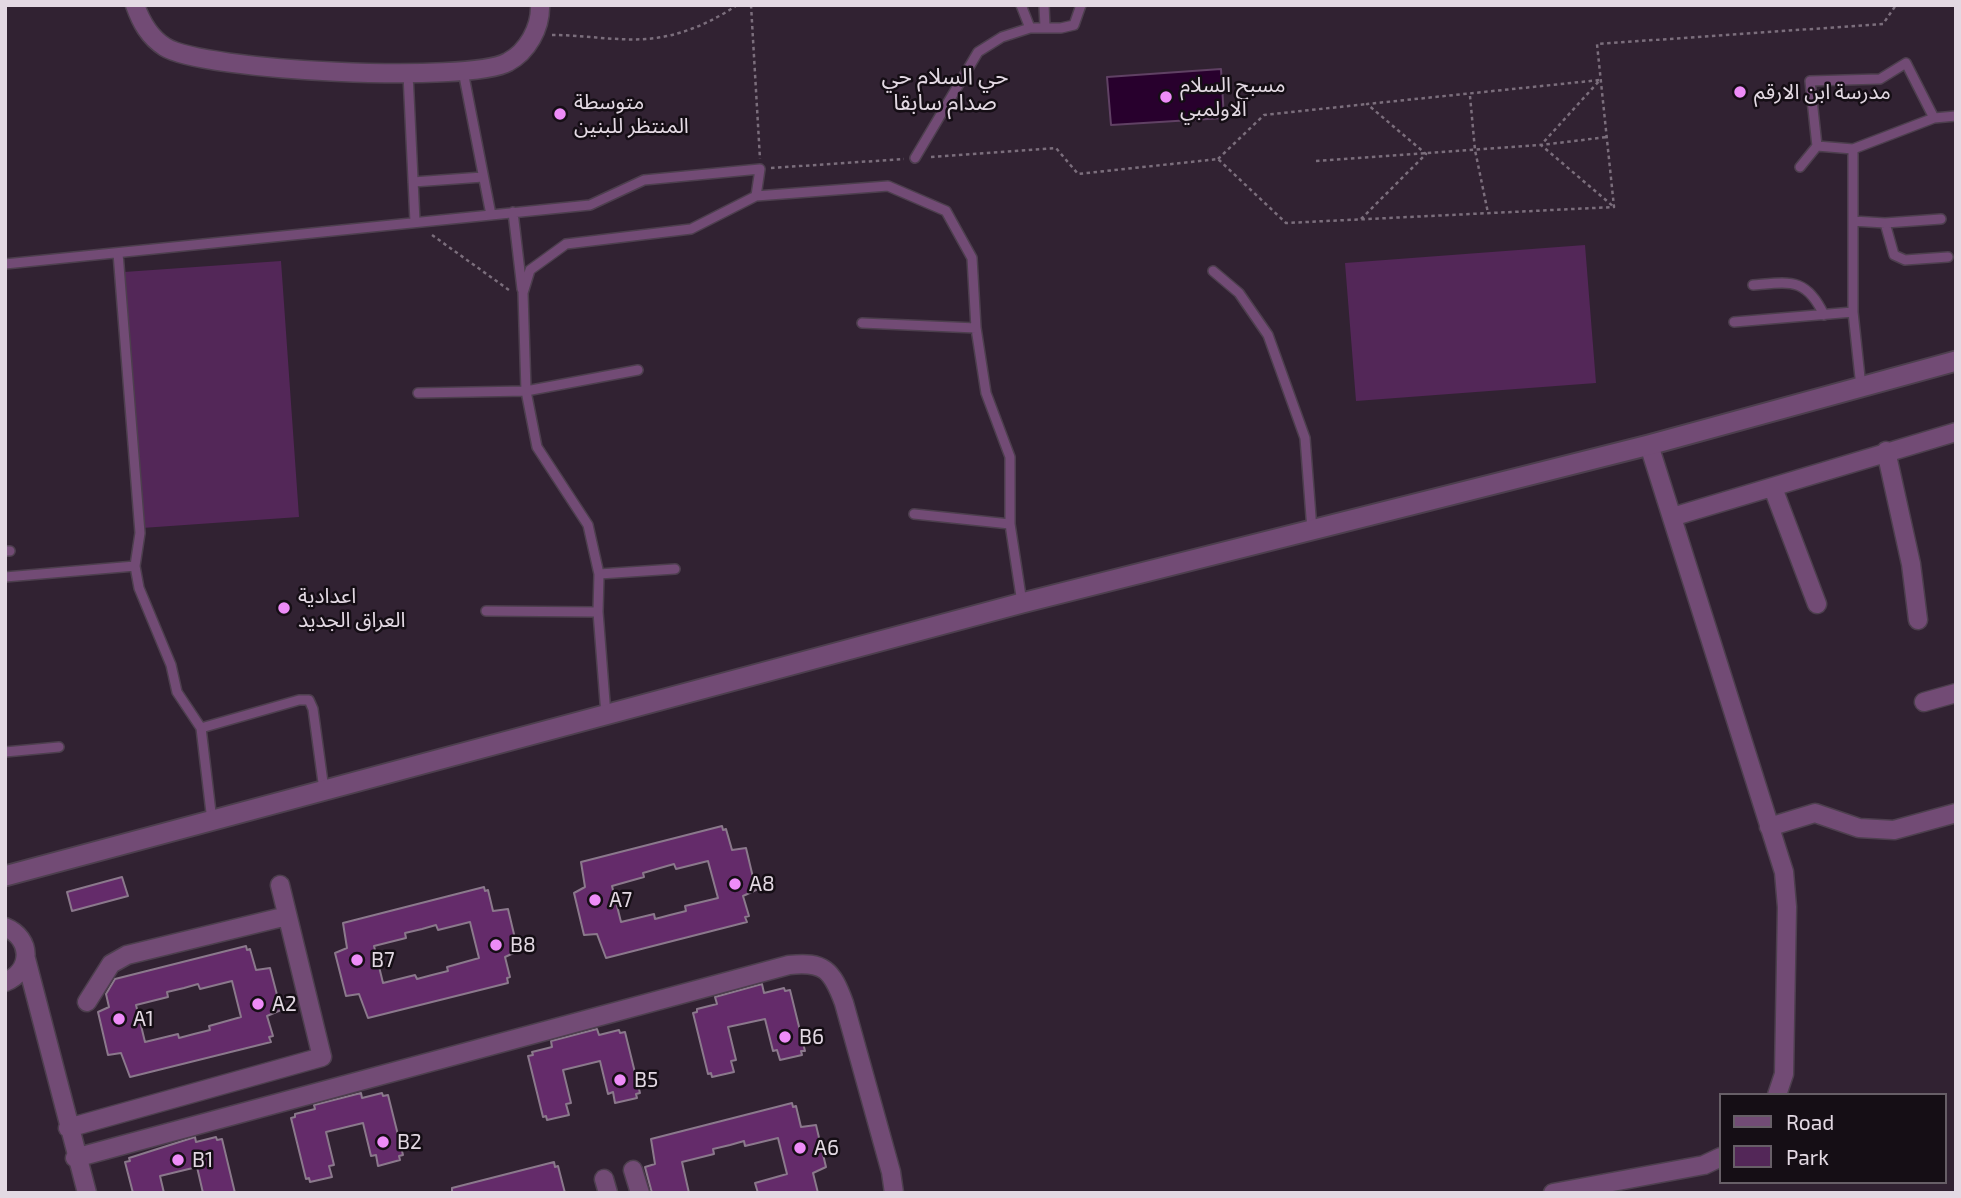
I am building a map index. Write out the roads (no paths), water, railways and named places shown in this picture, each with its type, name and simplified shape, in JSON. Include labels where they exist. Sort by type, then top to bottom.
[{"type":"street","points":[[135,5],[143,27],[166,48],[200,58],[298,70],[408,74],[463,71],[507,63],[531,43],[540,5]]},
{"type":"street","points":[[5,876],[1022,603],[1649,445],[1956,361]]},
{"type":"street","points":[[1672,517],[1956,432]]},
{"type":"street","points":[[1649,445],[1784,872],[1787,907],[1784,1074],[1778,1093]]},
{"type":"street","points":[[1886,451],[1911,564],[1918,620]]},
{"type":"street","points":[[1773,488],[1817,604]]},
{"type":"street","points":[[1924,702],[1956,693]]},
{"type":"street","points":[[1769,827],[1815,813],[1859,828],[1894,830],[1956,813]]},
{"type":"street","points":[[68,1128],[322,1057],[280,885]]},
{"type":"street","points":[[87,1002],[111,964],[128,955],[287,916]]},
{"type":"street","points":[[5,927],[20,937],[86,1193]]},
{"type":"street","points":[[5,982],[18,975],[26,958]]},
{"type":"street","points":[[75,1158],[776,968],[811,962],[824,969],[837,982],[891,1172],[894,1193]]},
{"type":"street","points":[[1553,1193],[1704,1164],[1720,1157]]},
{"type":"street","points":[[633,1170],[640,1193]]},
{"type":"lane","points":[[1021,5],[1030,28]]},
{"type":"lane","points":[[1044,5],[1045,27]]},
{"type":"lane","points":[[915,158],[978,52],[1002,37],[1030,28],[1074,25],[1081,5]]},
{"type":"lane","points":[[1800,167],[1816,146],[1810,81],[1880,79],[1906,63],[1934,118]]},
{"type":"lane","points":[[463,71],[491,215]]},
{"type":"lane","points":[[408,74],[415,222]]},
{"type":"lane","points":[[1816,146],[1853,149],[1934,118],[1956,116]]},
{"type":"lane","points":[[1853,149],[1853,312],[1861,387]]},
{"type":"lane","points":[[5,264],[590,205],[644,180],[760,169],[756,196]]},
{"type":"lane","points":[[413,182],[483,177]]},
{"type":"lane","points":[[523,301],[530,270],[566,244],[691,229],[756,196],[888,186],[946,211],[972,258],[976,328],[986,393],[1010,457],[1010,524],[1022,603]]},
{"type":"lane","points":[[513,212],[523,301],[526,391],[537,447],[588,525],[599,574],[598,612],[606,715]]},
{"type":"lane","points":[[1853,221],[1885,223],[1941,219]]},
{"type":"lane","points":[[1885,223],[1895,255],[1905,260],[1948,257]]},
{"type":"lane","points":[[118,253],[140,533],[135,566],[144,606],[171,664],[177,692],[201,728],[212,821]]},
{"type":"lane","points":[[1213,271],[1239,293],[1268,335],[1305,438],[1312,530]]},
{"type":"lane","points":[[1753,285],[1793,282],[1809,292],[1824,315]]},
{"type":"lane","points":[[1734,322],[1853,312]]},
{"type":"lane","points":[[862,323],[976,328]]},
{"type":"lane","points":[[418,393],[526,391],[639,370]]},
{"type":"lane","points":[[914,514],[1010,524]]},
{"type":"lane","points":[[5,577],[135,566]]},
{"type":"lane","points":[[599,574],[675,569]]},
{"type":"lane","points":[[486,611],[598,612]]},
{"type":"lane","points":[[201,728],[299,700],[309,700],[313,709],[324,790]]},
{"type":"lane","points":[[5,752],[60,747]]},
{"type":"place","name":"مدرسة ابن الارقم","points":[[1740,92]]},
{"type":"place","name":"مسبح السلام الاولمبي","points":[[1166,97]]},
{"type":"place","name":"متوسطة المنتظر للبنين","points":[[560,114]]},
{"type":"place","name":"اعدادية العراق الجديد","points":[[284,608]]},
{"type":"place","name":"A8","points":[[735,884]]},
{"type":"place","name":"A7","points":[[595,900]]},
{"type":"place","name":"B8","points":[[496,945]]},
{"type":"place","name":"B7","points":[[357,960]]},
{"type":"place","name":"A2","points":[[258,1004]]},
{"type":"place","name":"A1","points":[[119,1019]]},
{"type":"place","name":"B6","points":[[785,1037]]},
{"type":"place","name":"B5","points":[[620,1080]]},
{"type":"place","name":"B2","points":[[383,1142]]},
{"type":"place","name":"A6","points":[[800,1148]]},
{"type":"place","name":"B1","points":[[178,1160]]},
{"type":"district","name":"حي السلام حي صدام سابقا","points":[[945,89]]}]
